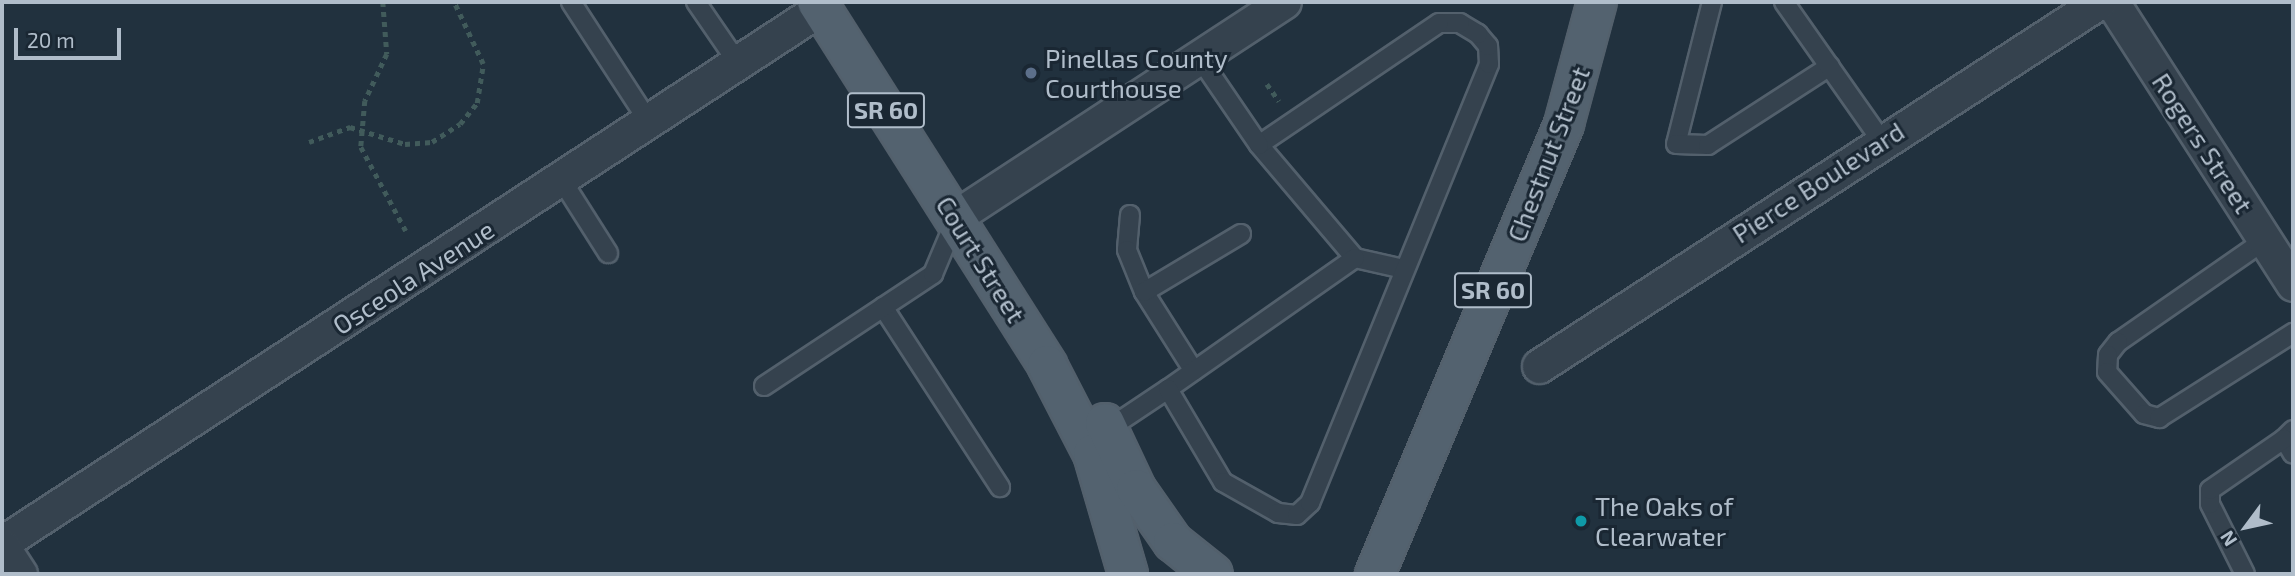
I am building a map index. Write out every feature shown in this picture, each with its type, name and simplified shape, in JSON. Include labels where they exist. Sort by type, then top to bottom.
[{"type":"main road","name":"Chestnut Street","points":[[1376,574],[1564,124],[1597,2]]},
{"type":"main road","name":"Court Street","points":[[819,5],[955,217],[1082,432],[1118,531],[1128,574]]},
{"type":"main road","points":[[955,217],[1018,271],[1108,429],[1136,489],[1173,542],[1213,574]]},
{"type":"street","points":[[955,217],[1284,2]]},
{"type":"street","name":"Pierce Boulevard","points":[[1539,366],[1881,140],[2099,2]]},
{"type":"street","name":"Rogers Street","points":[[2112,2],[2293,284]]},
{"type":"street","name":"Osceola Avenue","points":[[2,545],[738,63],[819,5]]},
{"type":"street","points":[[2,545],[20,574]]},
{"type":"lane","points":[[571,2],[649,121]]},
{"type":"lane","points":[[696,2],[738,63]]},
{"type":"lane","points":[[1712,2],[1676,144],[1708,145],[1830,66]]},
{"type":"lane","points":[[1784,2],[1881,140]]},
{"type":"lane","points":[[1168,389],[1223,482],[1278,513],[1297,515],[1310,503],[1489,64],[1488,46],[1478,34],[1460,23],[1439,23],[1259,145]]},
{"type":"lane","points":[[1199,57],[1259,145],[1355,258],[1404,269]]},
{"type":"lane","points":[[561,179],[608,253]]},
{"type":"lane","points":[[1130,215],[1127,250],[1144,292],[1194,371]]},
{"type":"lane","points":[[764,386],[933,274],[955,217]]},
{"type":"lane","points":[[1144,292],[1241,234]]},
{"type":"lane","points":[[2265,240],[2118,342],[2108,355],[2107,372],[2123,396],[2159,418],[2293,333]]},
{"type":"lane","points":[[1108,429],[1355,258]]},
{"type":"lane","points":[[883,307],[1000,487]]},
{"type":"lane","points":[[2245,574],[2210,503],[2210,491],[2290,441]]},
{"type":"path","points":[[383,2],[387,54],[366,101],[361,147],[406,231]]},
{"type":"path","points":[[309,142],[349,127],[405,144],[432,142],[477,103],[483,64],[454,2]]},
{"type":"place","name":"Pinellas County Courthouse","points":[[1031,73]]},
{"type":"place","name":"The Oaks of Clearwater","points":[[1581,521]]}]
